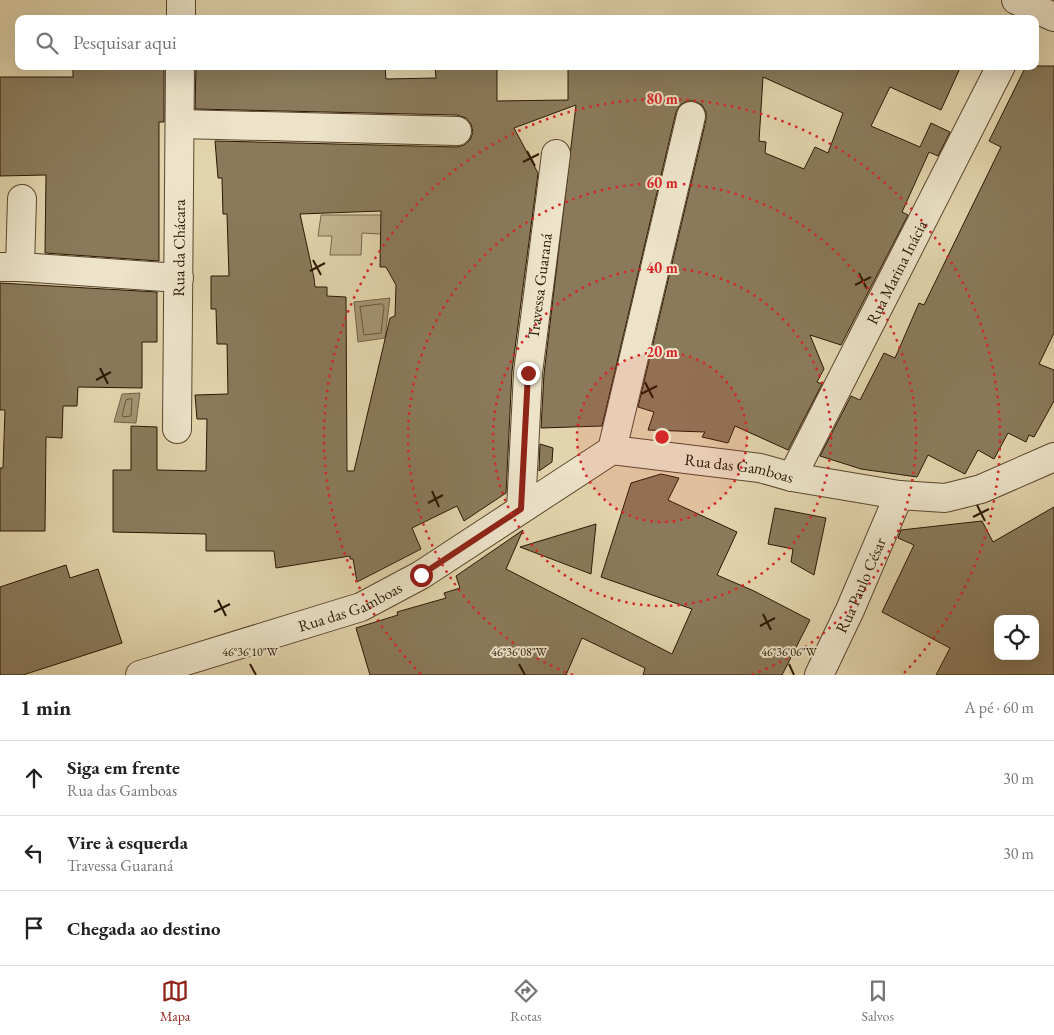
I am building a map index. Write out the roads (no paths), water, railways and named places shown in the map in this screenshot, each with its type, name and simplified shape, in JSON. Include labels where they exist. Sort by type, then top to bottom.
[{"type":"street","points":[[181,0],[181,15]]},
{"type":"street","name":"Rua da Chácara","points":[[177,429],[180,70]]},
{"type":"street","name":"Rua Marina Inácia","points":[[792,477],[1000,70]]},
{"type":"street","points":[[612,450],[691,116]]},
{"type":"street","points":[[180,124],[457,131]]},
{"type":"street","name":"Travessa Guaraná","points":[[521,509],[528,373],[556,154]]},
{"type":"street","points":[[22,199],[10,267],[179,278]]},
{"type":"street","name":"Rua das Gamboas","points":[[140,675],[204,665],[361,607],[421,575],[612,450],[760,468],[792,477],[899,496],[945,498],[981,489],[1054,457]]},
{"type":"street","name":"Rua Paulo César","points":[[819,675],[850,610],[899,496]]},
{"type":"water","points":[[390,298],[385,338],[358,342],[354,302]]},
{"type":"water","points":[[140,393],[136,423],[114,422],[122,394]]}]
